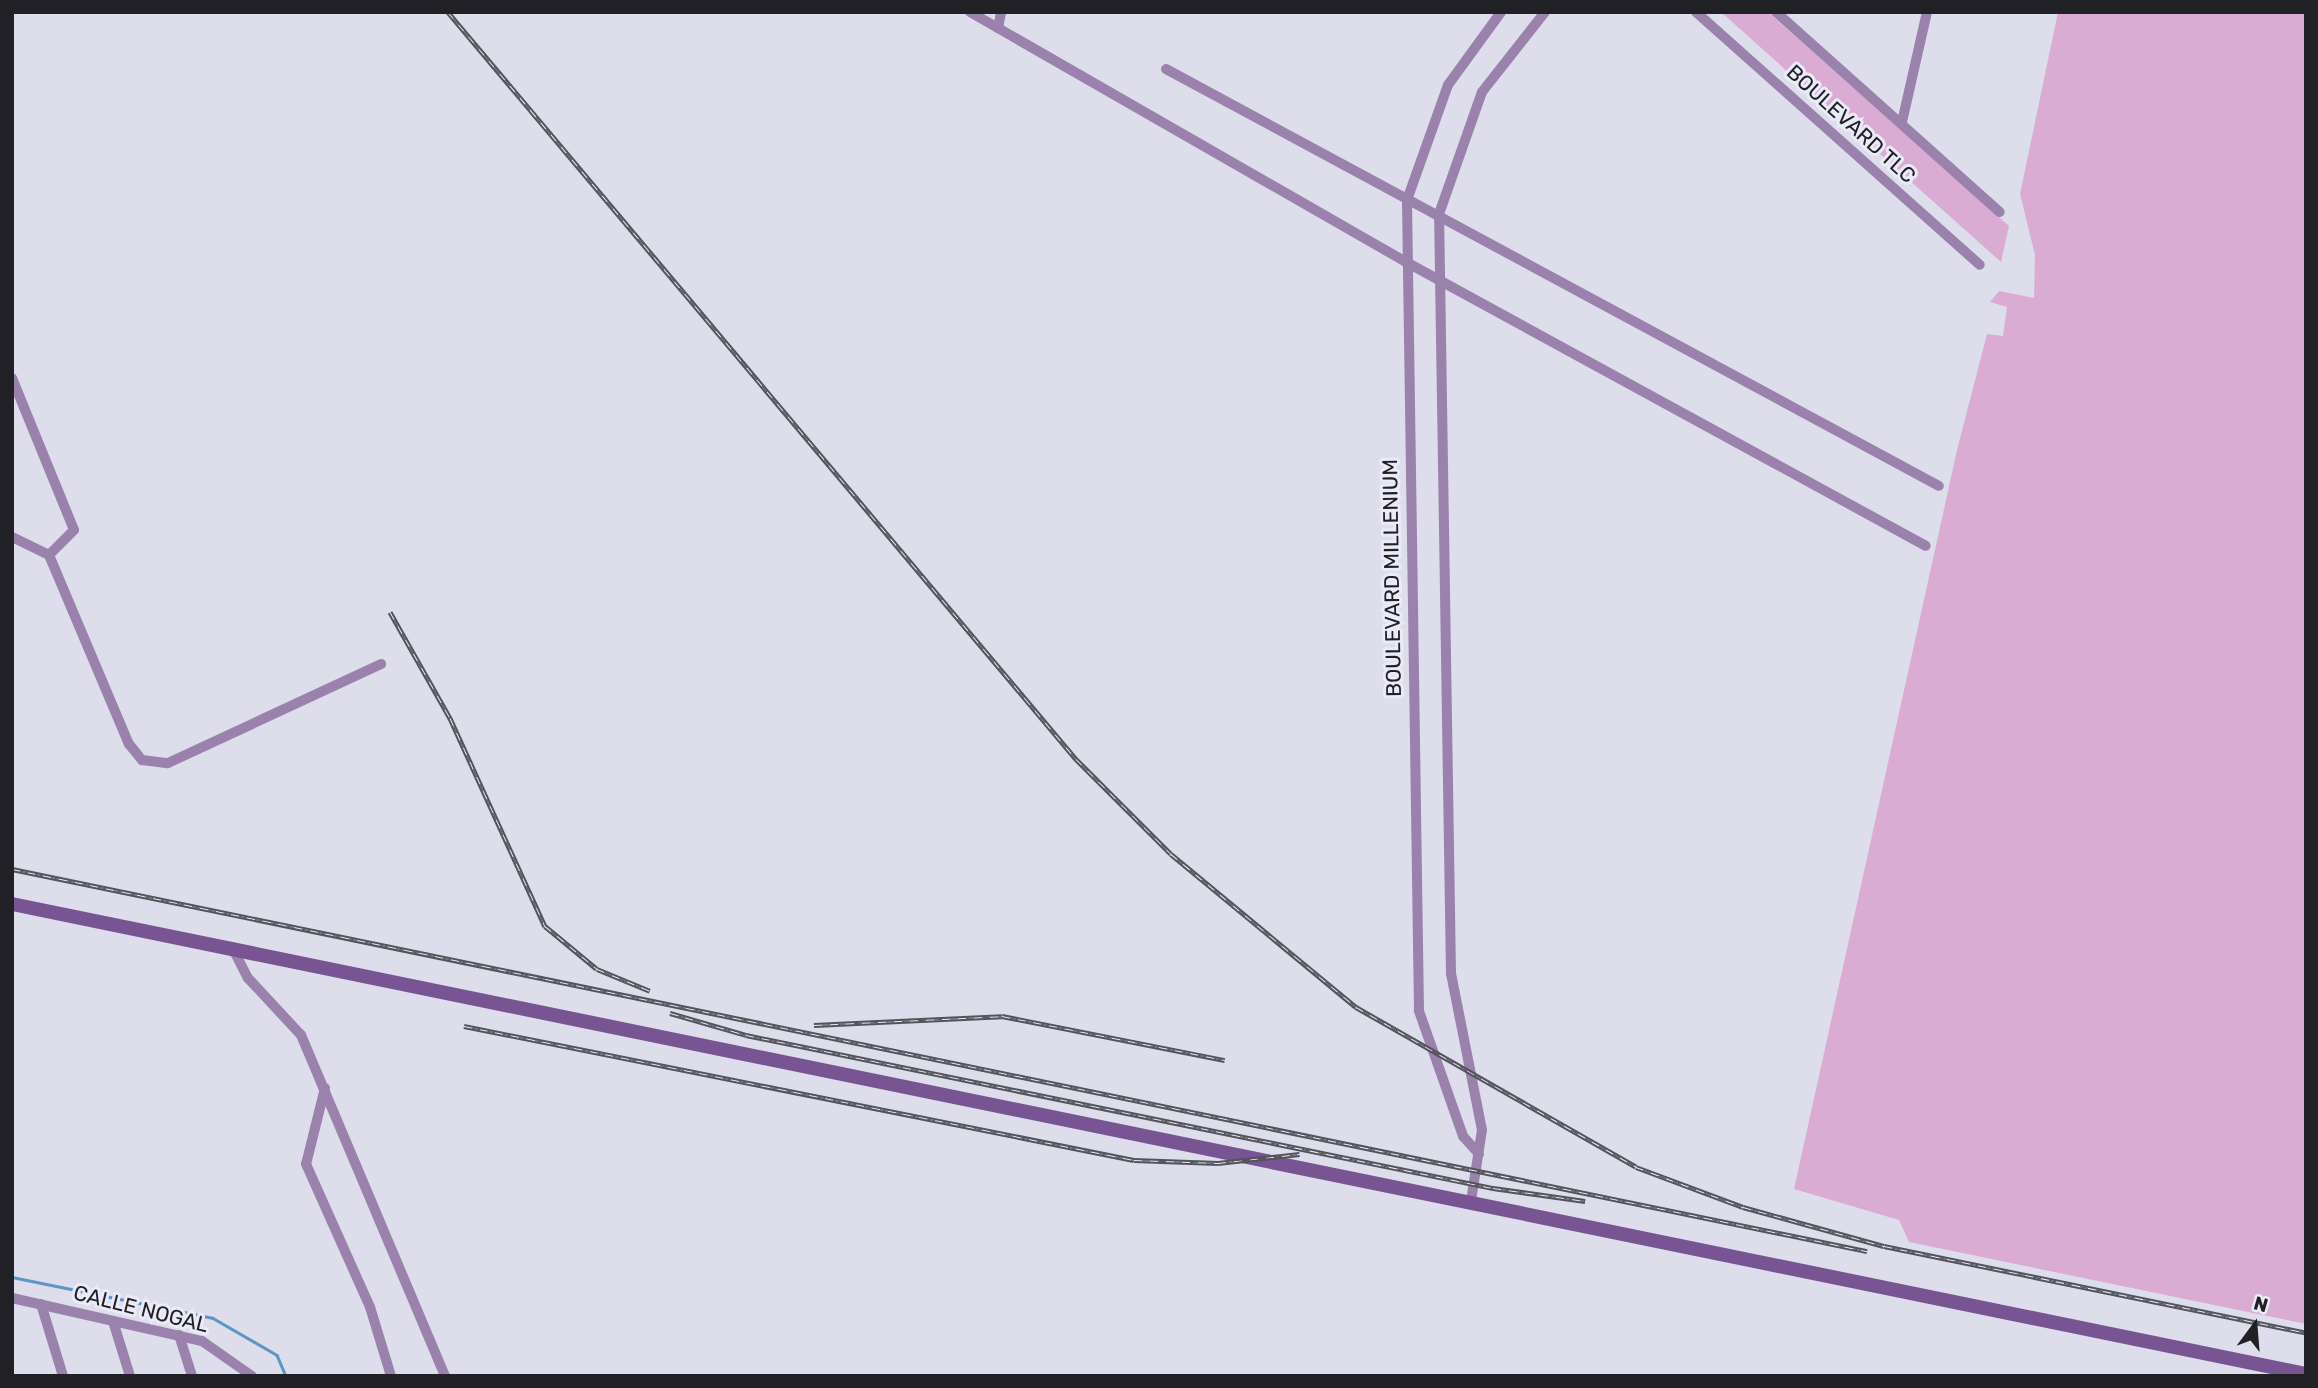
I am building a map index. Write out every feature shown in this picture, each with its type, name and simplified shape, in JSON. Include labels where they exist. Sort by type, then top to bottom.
[{"type":"street","points":[[970,12],[1406,262],[1926,546]]},
{"type":"street","points":[[998,28],[1002,12]]},
{"type":"street","name":"BOULEVARD MILLENIUM","points":[[1479,1154],[1463,1136],[1419,1019],[1406,200],[1448,85],[1501,12]]},
{"type":"street","points":[[1471,1201],[1482,1129],[1451,974],[1439,214],[1482,92],[1545,12]]},
{"type":"street","name":"BOULEVARD TLC","points":[[1696,12],[1980,265]]},
{"type":"street","name":"BOULEVARD TLC","points":[[1776,12],[2000,212]]},
{"type":"street","points":[[1902,122],[1927,12]]},
{"type":"street","points":[[1166,69],[1939,486]]},
{"type":"street","points":[[12,378],[73,513],[71,540],[54,552]]},
{"type":"street","points":[[12,537],[54,552],[129,744],[142,760],[168,763],[381,664]]},
{"type":"street","points":[[12,904],[2306,1374]]},
{"type":"street","points":[[232,947],[248,978],[301,1035],[445,1376]]},
{"type":"street","points":[[325,1088],[306,1164],[370,1307],[391,1376]]},
{"type":"street","name":"CALLE NOGAL","points":[[12,1298],[179,1335],[215,1347],[252,1376]]},
{"type":"street","points":[[41,1304],[63,1376]]},
{"type":"street","points":[[113,1321],[130,1376]]},
{"type":"street","points":[[179,1335],[192,1376]]},
{"type":"shaded area","points":[[1721,12],[1768,12],[2009,226],[2001,262]]},
{"type":"shaded area","points":[[2058,12],[2306,12],[2306,1324],[1909,1242],[1899,1220],[1794,1189],[1957,450],[1987,334],[2003,336],[2007,307],[1990,302],[1999,291],[2034,298],[2035,255],[2020,194]]},
{"type":"waterway","points":[[12,1277],[213,1318],[277,1355],[286,1376]]},
{"type":"railway","points":[[448,12],[1076,759],[1171,854],[1356,1007],[1636,1167],[1743,1207],[1884,1246],[2306,1333]]},
{"type":"railway","points":[[390,612],[450,718],[545,926],[597,969],[650,991]]},
{"type":"railway","points":[[12,869],[1867,1251]]},
{"type":"railway","points":[[670,1013],[746,1035],[1493,1188],[1585,1201]]},
{"type":"railway","points":[[814,1025],[1002,1016],[1225,1060]]},
{"type":"railway","points":[[464,1026],[1134,1160],[1218,1163],[1300,1154]]}]
